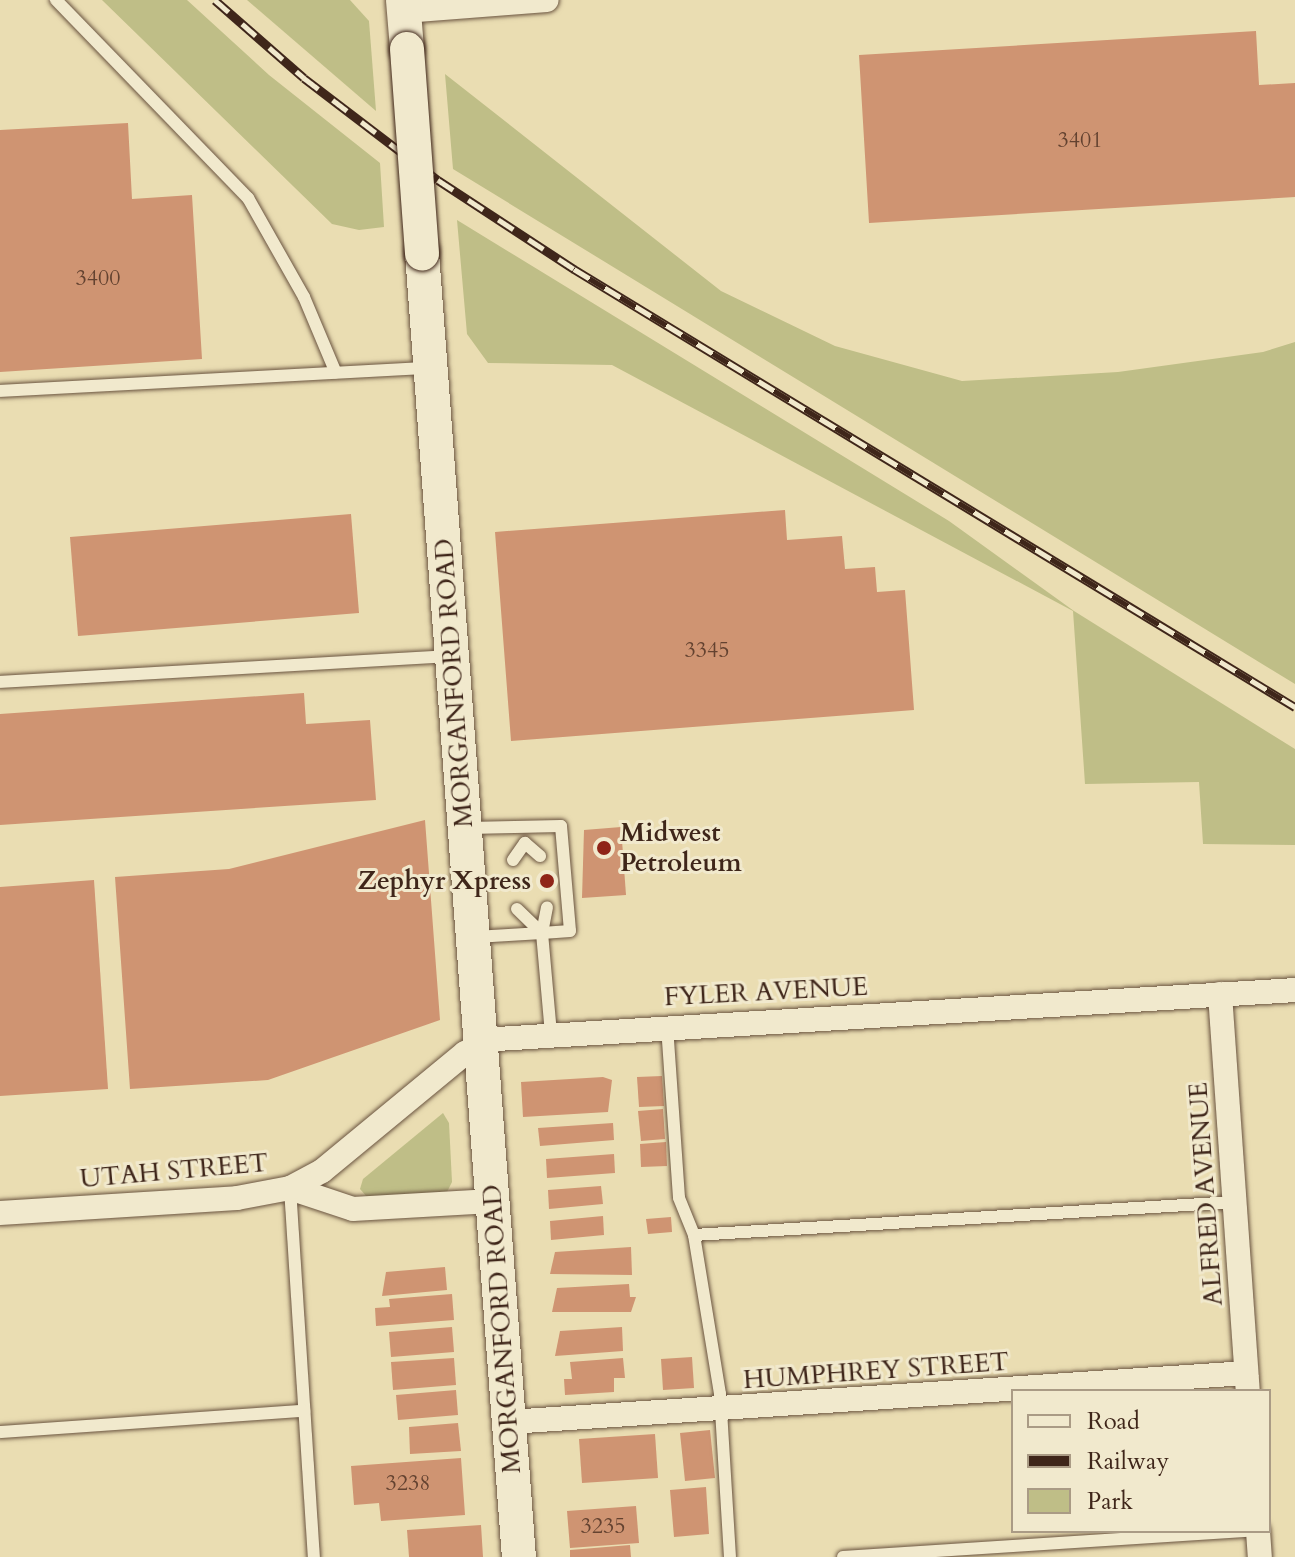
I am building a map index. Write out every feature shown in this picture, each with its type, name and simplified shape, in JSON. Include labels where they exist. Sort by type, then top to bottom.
[{"type":"street","points":[[404,5],[547,0]]},
{"type":"street","name":"MORGANFORD ROAD","points":[[404,5],[519,1557]]},
{"type":"street","name":"FYLER AVENUE","points":[[481,1044],[551,1034],[667,1026],[1295,990]]},
{"type":"street","name":"ALFRED AVENUE","points":[[1220,994],[1247,1382]]},
{"type":"street","points":[[290,1188],[322,1171],[481,1044]]},
{"type":"street","name":"UTAH STREET","points":[[0,1213],[237,1198],[290,1188],[353,1209],[492,1201]]},
{"type":"street","name":"HUMPHREY STREET","points":[[1116,1389],[1247,1382]]},
{"type":"street","name":"HUMPHREY STREET","points":[[509,1422],[1011,1395]]},
{"type":"street","points":[[1258,1533],[1260,1557]]},
{"type":"lane","points":[[56,0],[248,198],[304,297],[336,373]]},
{"type":"lane","points":[[0,391],[430,368]]},
{"type":"lane","points":[[0,682],[452,656]]},
{"type":"lane","points":[[465,828],[561,826],[570,931],[473,937]]},
{"type":"lane","points":[[513,860],[525,843],[526,827]]},
{"type":"lane","points":[[525,843],[540,856]]},
{"type":"lane","points":[[547,907],[542,933],[551,1034]]},
{"type":"lane","points":[[517,909],[542,933]]},
{"type":"lane","points":[[667,1026],[679,1198],[694,1235],[722,1410],[730,1557]]},
{"type":"lane","points":[[290,1188],[314,1557]]},
{"type":"lane","points":[[694,1235],[1235,1202]]},
{"type":"lane","points":[[0,1432],[304,1411]]},
{"type":"lane","points":[[843,1557],[1217,1533]]},
{"type":"green space","points":[[102,0],[187,0],[269,75],[380,163],[384,227],[359,230],[332,224]]},
{"type":"green space","points":[[247,0],[350,0],[369,21],[376,111]]},
{"type":"green space","points":[[445,74],[721,291],[835,346],[962,381],[1118,372],[1263,352],[1295,342],[1295,684],[453,169]]},
{"type":"green space","points":[[457,220],[949,521],[1074,611],[1295,749],[1295,845],[1203,844],[1199,782],[1085,784],[1073,611],[612,365],[488,363],[467,334]]},
{"type":"green space","points":[[443,1113],[449,1123],[452,1182],[447,1192],[367,1197],[360,1189],[363,1179]]},
{"type":"building","points":[[1256,31],[1259,85],[1295,83],[1295,197],[869,223],[859,55]]},
{"type":"building","points":[[128,123],[132,199],[192,195],[202,359],[0,372],[0,130]]},
{"type":"building","points":[[785,510],[787,540],[842,536],[845,569],[875,567],[877,592],[905,590],[914,710],[511,741],[495,532]]},
{"type":"building","points":[[351,514],[359,613],[78,636],[70,537]]},
{"type":"building","points":[[304,693],[306,724],[370,720],[376,800],[0,825],[0,714]]},
{"type":"building","points":[[425,820],[440,1020],[268,1080],[130,1089],[115,877],[229,869]]},
{"type":"building","name":"Midwest Petroleum","points":[[621,827],[626,895],[582,898],[584,830]]},
{"type":"building","points":[[94,880],[108,1089],[0,1096],[0,887]]},
{"type":"building","points":[[662,1076],[664,1106],[639,1107],[637,1077]]},
{"type":"building","points":[[603,1077],[612,1080],[608,1112],[523,1117],[521,1082]]},
{"type":"building","points":[[663,1109],[665,1139],[641,1141],[638,1111]]},
{"type":"building","points":[[613,1123],[614,1140],[540,1146],[538,1128]]},
{"type":"building","points":[[666,1142],[667,1166],[641,1167],[640,1144]]},
{"type":"building","points":[[614,1154],[615,1173],[547,1178],[546,1159]]},
{"type":"building","points":[[601,1186],[603,1204],[549,1209],[548,1190]]},
{"type":"building","points":[[603,1216],[604,1235],[551,1240],[550,1221]]},
{"type":"building","points":[[671,1217],[672,1232],[648,1234],[646,1219]]},
{"type":"building","points":[[631,1247],[632,1275],[550,1274],[555,1252]]},
{"type":"building","points":[[445,1267],[447,1290],[382,1296],[386,1272]]},
{"type":"building","points":[[629,1284],[630,1297],[636,1297],[631,1312],[552,1312],[557,1288]]},
{"type":"building","points":[[452,1294],[454,1320],[376,1326],[375,1308],[390,1307],[389,1299]]},
{"type":"building","points":[[452,1327],[454,1352],[391,1357],[389,1332]]},
{"type":"building","points":[[622,1327],[623,1351],[555,1356],[560,1331]]},
{"type":"building","points":[[692,1357],[694,1388],[663,1390],[661,1359]]},
{"type":"building","points":[[454,1358],[456,1385],[393,1390],[391,1362]]},
{"type":"building","points":[[623,1358],[625,1378],[614,1378],[614,1392],[565,1395],[564,1379],[572,1379],[570,1362]]},
{"type":"building","points":[[456,1390],[458,1415],[398,1420],[396,1395]]},
{"type":"building","points":[[458,1423],[461,1451],[410,1454],[409,1427]]},
{"type":"building","points":[[710,1430],[715,1478],[685,1481],[680,1433]]},
{"type":"building","points":[[655,1434],[658,1478],[582,1483],[579,1439]]},
{"type":"building","points":[[461,1458],[465,1515],[381,1521],[379,1503],[354,1505],[351,1466]]},
{"type":"building","points":[[706,1487],[709,1534],[674,1537],[670,1490]]},
{"type":"building","points":[[636,1506],[639,1543],[570,1548],[567,1511]]},
{"type":"building","points":[[481,1525],[483,1557],[409,1557],[407,1530]]},
{"type":"building","points":[[630,1545],[631,1557],[570,1557],[570,1550]]},
{"type":"railway","points":[[215,0],[304,78],[438,180],[574,269],[1295,707]]},
{"type":"place","name":"Midwest Petroleum","points":[[604,848]]},
{"type":"place","name":"Zephyr Xpress","points":[[547,881]]}]
